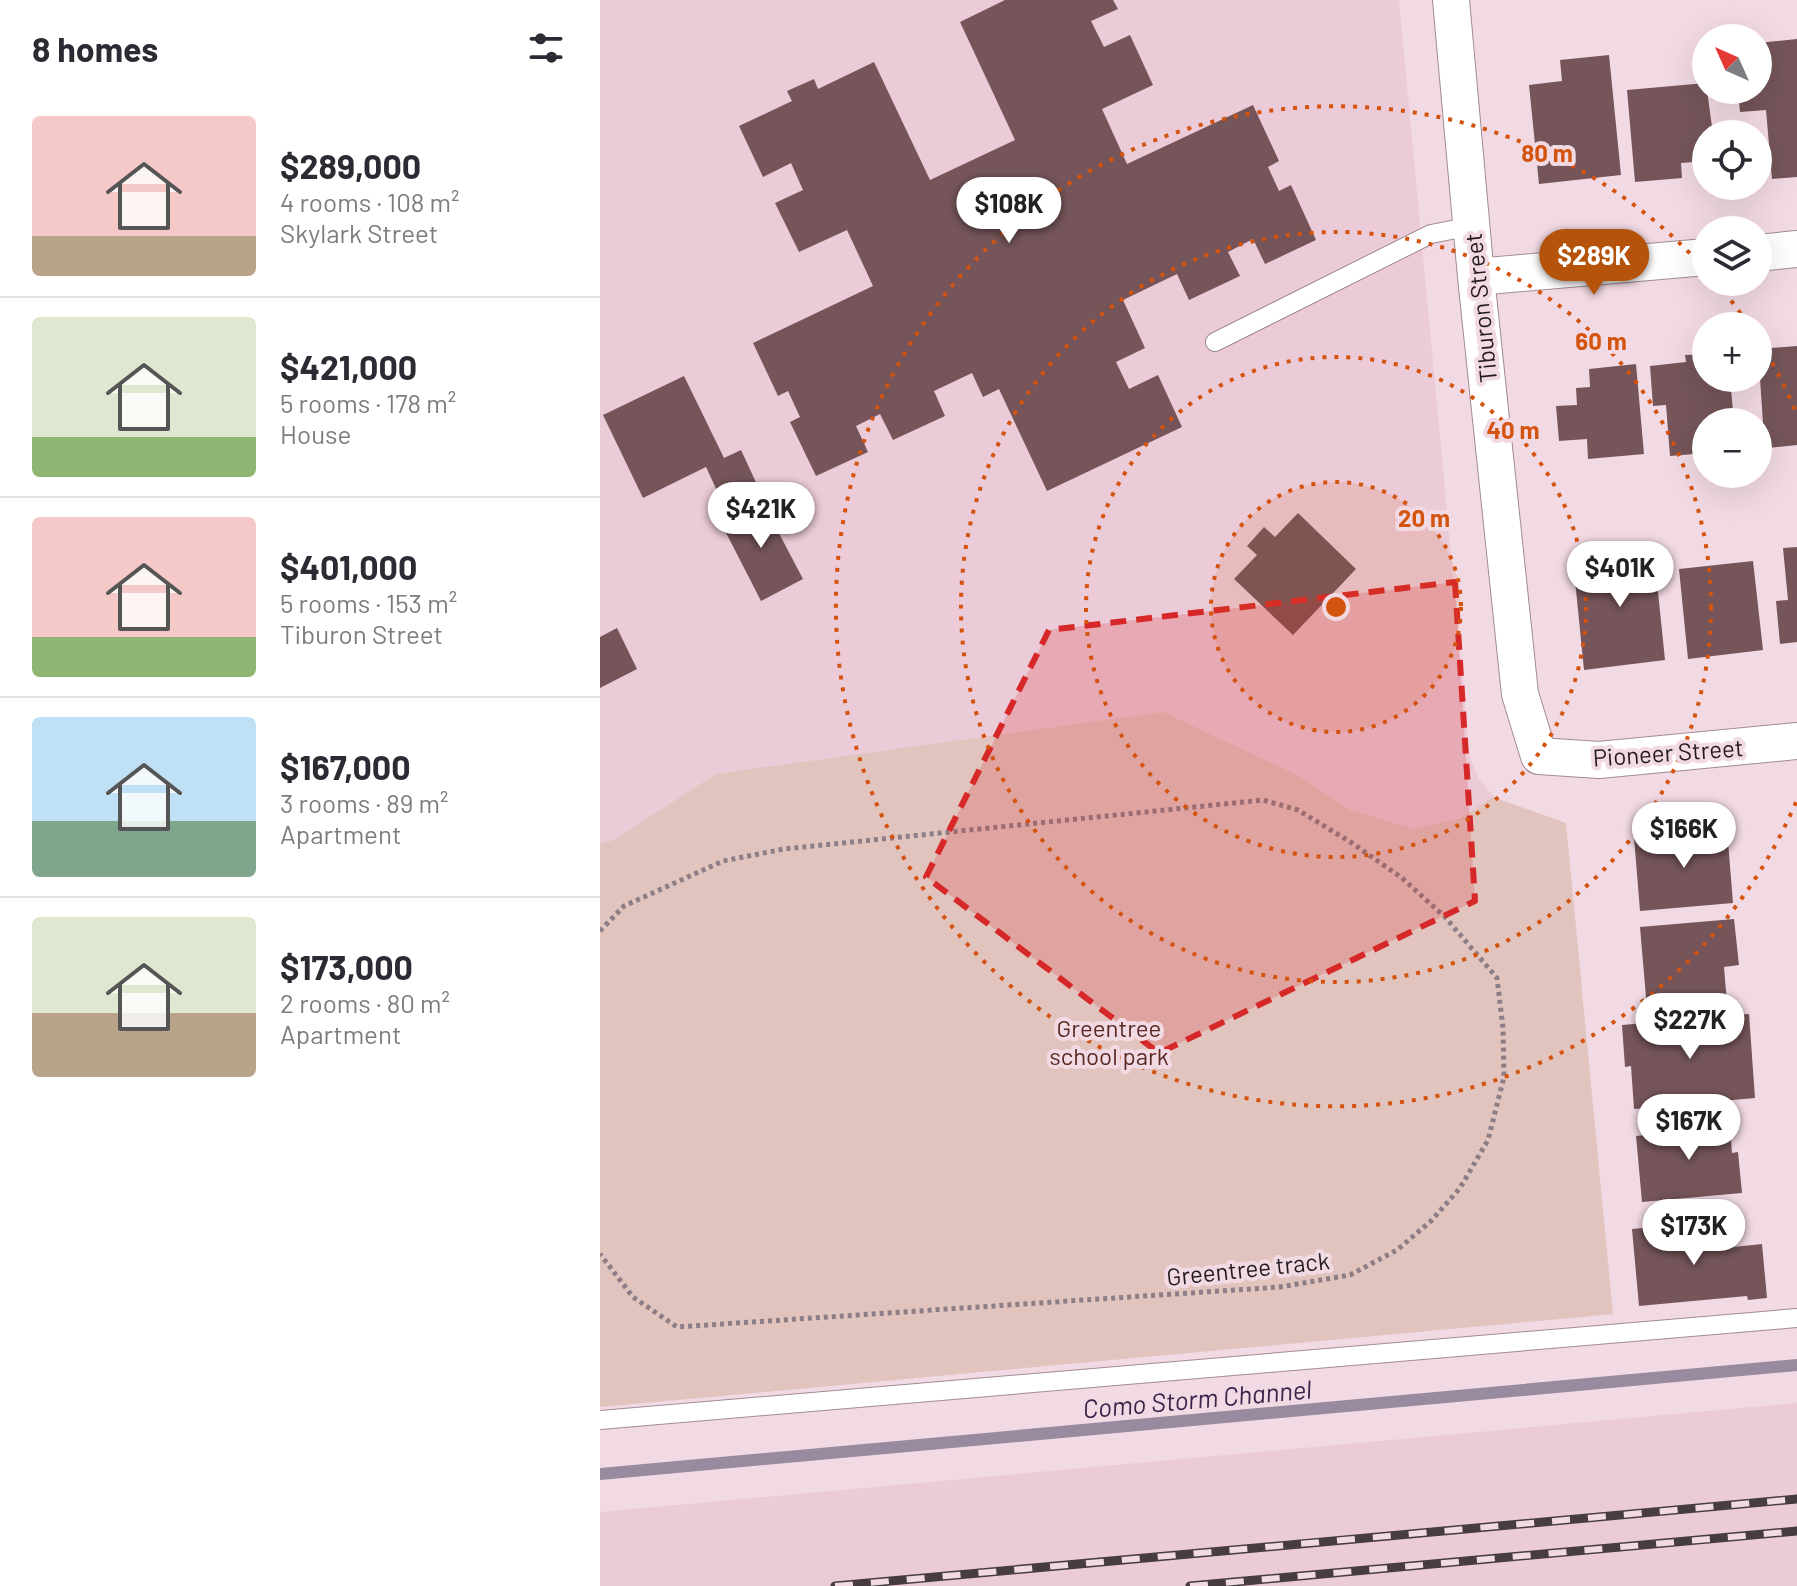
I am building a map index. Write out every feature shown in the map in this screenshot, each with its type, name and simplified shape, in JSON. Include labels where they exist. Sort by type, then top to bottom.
[{"type":"street","name":"Tiburon Street","points":[[1451,0],[1476,277],[1520,694],[1539,756]]},
{"type":"street","points":[[1772,252],[1797,249]]},
{"type":"street","points":[[1476,277],[1692,258]]},
{"type":"street","name":"Pioneer Street","points":[[1539,756],[1599,760],[1797,741]]},
{"type":"lane","points":[[1215,342],[1431,234],[1472,226]]},
{"type":"lane","points":[[600,1420],[805,1400],[1797,1318]]},
{"type":"path","name":"Greentree track","points":[[600,931],[624,906],[723,861],[738,858],[784,849],[1263,800],[1298,810],[1352,843],[1402,878],[1471,945],[1497,978],[1503,1028],[1504,1077],[1488,1140],[1460,1188],[1431,1221],[1397,1250],[1350,1275],[1280,1287],[677,1327],[633,1297],[600,1254]]},
{"type":"highlighted area","points":[[1455,582],[1475,901],[1159,1053],[926,877],[1049,630]]},
{"type":"shaded area","points":[[600,0],[1399,0],[1470,757],[1479,779],[1509,814],[1613,1314],[600,1407]]},
{"type":"shaded area","points":[[1797,1403],[1797,1586],[600,1586],[600,1512]]},
{"type":"green space","name":"Greentree school park","points":[[1163,712],[1297,775],[1348,809],[1414,829],[1459,819],[1493,797],[1566,823],[1613,1314],[600,1407],[600,844],[614,840],[716,774]]},
{"type":"building","points":[[1005,0],[1113,0],[1118,9],[1091,21],[1104,47],[1130,35],[1153,85],[1102,109],[1127,164],[1253,105],[1279,161],[1268,167],[1279,191],[1291,185],[1316,240],[1265,264],[1253,239],[1228,252],[1240,276],[1189,300],[1177,274],[1123,300],[1145,348],[1116,362],[1129,389],[1158,375],[1182,427],[1047,491],[999,389],[983,397],[972,373],[934,391],[945,416],[893,440],[880,414],[856,426],[868,452],[816,476],[790,422],[800,417],[788,391],[778,396],[753,343],[873,286],[847,230],[799,252],[775,203],[803,190],[791,163],[763,177],[739,126],[792,101],[787,91],[814,79],[818,89],[874,62],[930,180],[1015,140],[960,22]]},
{"type":"building","points":[[1797,39],[1797,177],[1772,179],[1772,120],[1767,120],[1766,110],[1740,112],[1739,104],[1772,104],[1772,42]]},
{"type":"building","points":[[1609,55],[1621,175],[1539,184],[1529,85],[1562,81],[1560,60]]},
{"type":"building","points":[[1692,84],[1692,104],[1709,104],[1711,120],[1692,120],[1692,162],[1681,163],[1682,178],[1635,182],[1627,90]]},
{"type":"building","points":[[1797,346],[1797,445],[1772,448],[1772,408],[1762,408],[1761,392],[1772,392],[1772,348]]},
{"type":"building","points":[[1685,355],[1692,355],[1692,392],[1731,392],[1733,408],[1692,408],[1692,454],[1670,456],[1666,405],[1653,406],[1650,366],[1686,362]]},
{"type":"building","points":[[1636,364],[1644,454],[1588,459],[1587,439],[1559,441],[1556,406],[1577,405],[1576,388],[1590,387],[1589,369]]},
{"type":"building","points":[[684,376],[724,458],[741,450],[760,491],[725,508],[706,467],[643,498],[603,415]]},
{"type":"building","points":[[761,499],[803,579],[761,601],[720,521]]},
{"type":"building","points":[[1298,513],[1356,569],[1293,635],[1234,579],[1257,555],[1247,546],[1264,527],[1275,537]]},
{"type":"building","points":[[1653,543],[1665,660],[1584,670],[1574,570],[1606,566],[1604,548]]},
{"type":"building","points":[[1797,547],[1797,642],[1780,644],[1776,601],[1788,600],[1783,548]]},
{"type":"building","points":[[1753,561],[1763,650],[1688,659],[1679,569]]},
{"type":"building","points":[[617,628],[637,669],[600,688],[600,637]]},
{"type":"building","points":[[1727,829],[1733,903],[1640,911],[1634,837]]},
{"type":"building","points":[[1734,919],[1739,965],[1724,967],[1727,1003],[1647,1009],[1640,927]]},
{"type":"building","points":[[1749,1014],[1755,1098],[1634,1109],[1631,1066],[1625,1067],[1622,1025]]},
{"type":"building","points":[[1729,1116],[1732,1153],[1738,1152],[1742,1193],[1642,1202],[1636,1136],[1688,1131],[1687,1120]]},
{"type":"building","points":[[1702,1223],[1705,1250],[1762,1244],[1767,1298],[1748,1300],[1747,1296],[1639,1306],[1632,1229]]},
{"type":"waterway","name":"Como Storm Channel","points":[[600,1474],[1797,1365]]},
{"type":"railway","points":[[835,1586],[1797,1499]]},
{"type":"railway","points":[[1190,1586],[1797,1531]]}]
